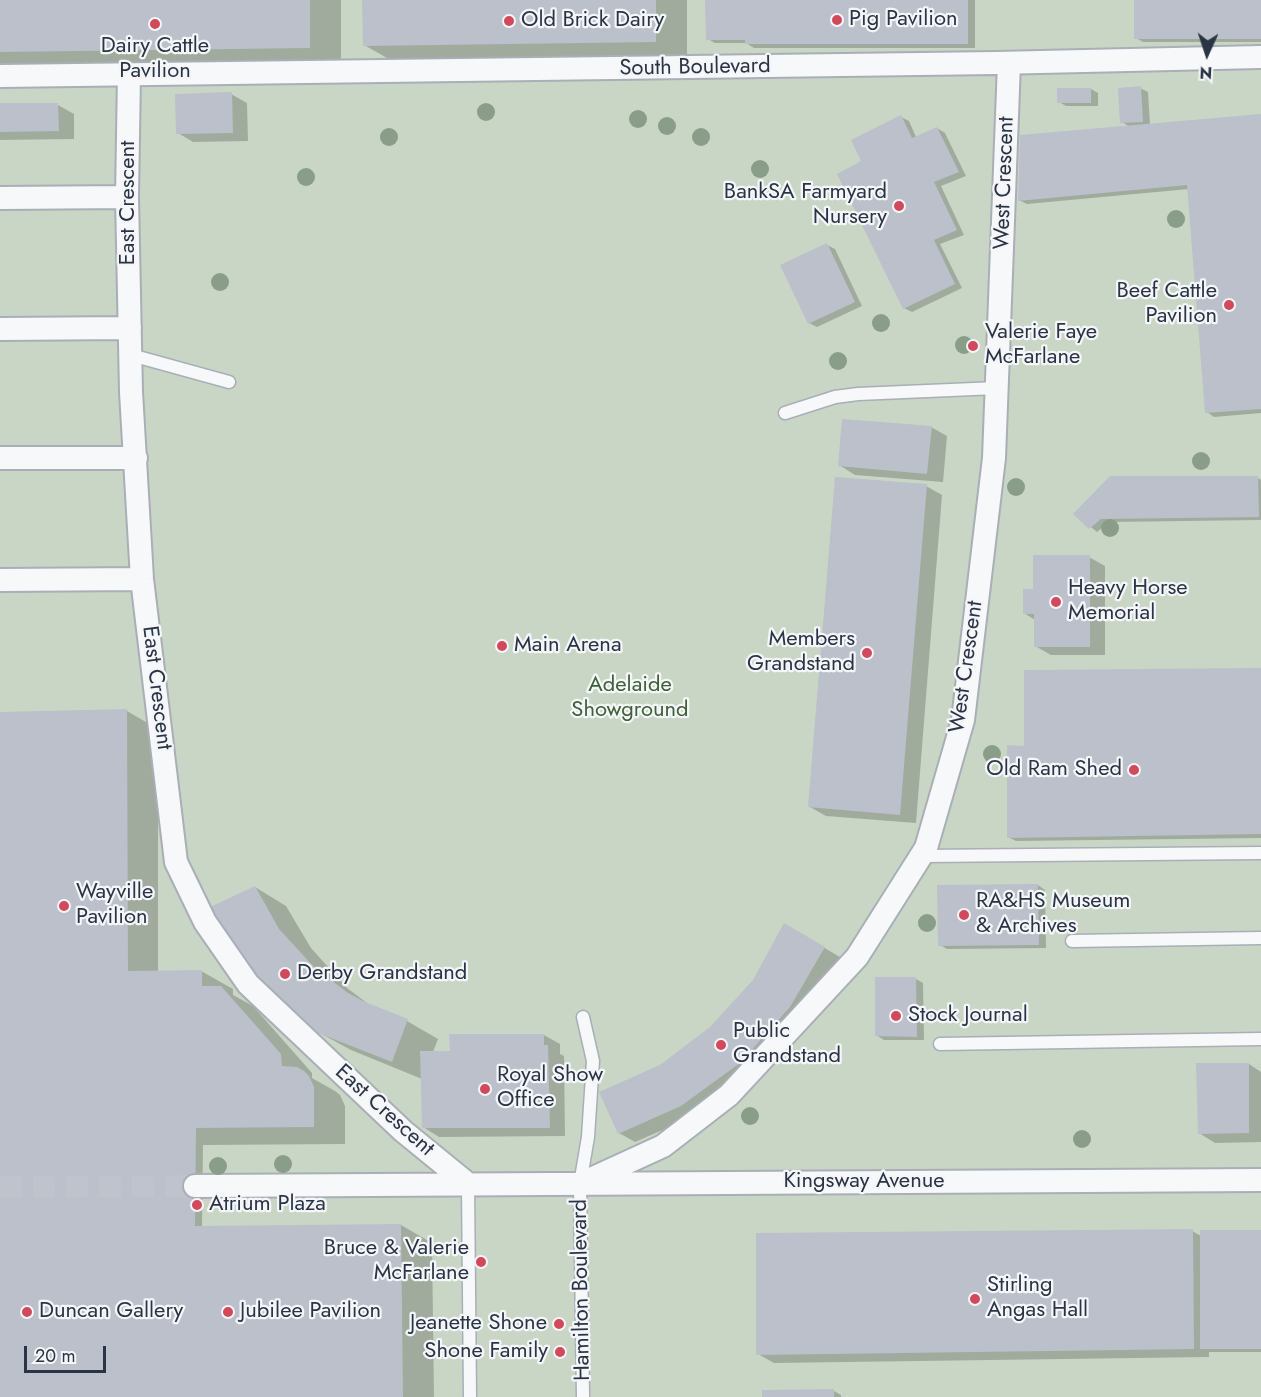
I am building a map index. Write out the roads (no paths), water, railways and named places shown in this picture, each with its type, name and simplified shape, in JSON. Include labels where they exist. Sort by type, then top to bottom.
[{"type":"street","name":"South Boulevard","points":[[0,76],[1009,63],[1261,57]]},
{"type":"street","name":"West Crescent","points":[[580,1184],[663,1146],[729,1095],[857,957],[926,848],[963,720],[994,458],[1009,63]]},
{"type":"street","name":"East Crescent","points":[[129,74],[127,197],[130,328],[142,579],[176,862],[205,922],[248,984],[403,1131],[468,1184]]},
{"type":"street","points":[[0,198],[127,197]]},
{"type":"street","points":[[0,329],[130,328]]},
{"type":"street","points":[[0,458],[136,458]]},
{"type":"street","points":[[0,580],[142,579]]},
{"type":"street","name":"Kingsway Avenue","points":[[195,1186],[1261,1180]]},
{"type":"lane","points":[[131,354],[229,382]]},
{"type":"lane","points":[[785,413],[858,394],[997,388]]},
{"type":"lane","points":[[921,856],[1261,853]]},
{"type":"lane","points":[[1072,940],[1261,938]]},
{"type":"lane","name":"Hamilton Boulevard","points":[[583,1017],[593,1061],[588,1137],[580,1184],[583,1397]]},
{"type":"lane","points":[[940,1044],[1261,1039]]},
{"type":"lane","points":[[468,1184],[470,1397]]},
{"type":"tunnel","points":[[0,1187],[195,1186]]},
{"type":"place","name":"Pig Pavilion","points":[[837,20]]},
{"type":"place","name":"Old Brick Dairy","points":[[509,21]]},
{"type":"place","name":"Dairy Cattle Pavilion","points":[[155,24]]},
{"type":"place","name":"BankSA Farmyard Nursery","points":[[899,206]]},
{"type":"place","name":"Beef Cattle Pavilion","points":[[1229,305]]},
{"type":"place","name":"Valerie Faye McFarlane","points":[[973,346]]},
{"type":"place","name":"Heavy Horse Memorial","points":[[1056,602]]},
{"type":"place","name":"Main Arena","points":[[502,646]]},
{"type":"place","name":"Members Grandstand","points":[[867,653]]},
{"type":"place","name":"Old Ram Shed","points":[[1134,770]]},
{"type":"place","name":"Wayville Pavilion","points":[[64,906]]},
{"type":"place","name":"RA&HS Museum & Archives","points":[[964,915]]},
{"type":"place","name":"Derby Grandstand","points":[[285,974]]},
{"type":"place","name":"Stock Journal","points":[[896,1016]]},
{"type":"place","name":"Public Grandstand","points":[[721,1045]]},
{"type":"place","name":"Royal Show Office","points":[[485,1089]]},
{"type":"place","name":"Atrium Plaza","points":[[197,1205]]},
{"type":"place","name":"Bruce & Valerie McFarlane","points":[[481,1262]]},
{"type":"place","name":"Stirling Angas Hall","points":[[975,1299]]},
{"type":"place","name":"Duncan Gallery","points":[[27,1312]]},
{"type":"place","name":"Jubilee Pavilion","points":[[228,1312]]},
{"type":"place","name":"Jeanette Shone","points":[[559,1324]]},
{"type":"place","name":"Shone Family","points":[[560,1352]]},
{"type":"park label","name":"Adelaide Showground","points":[[630,698]]}]
